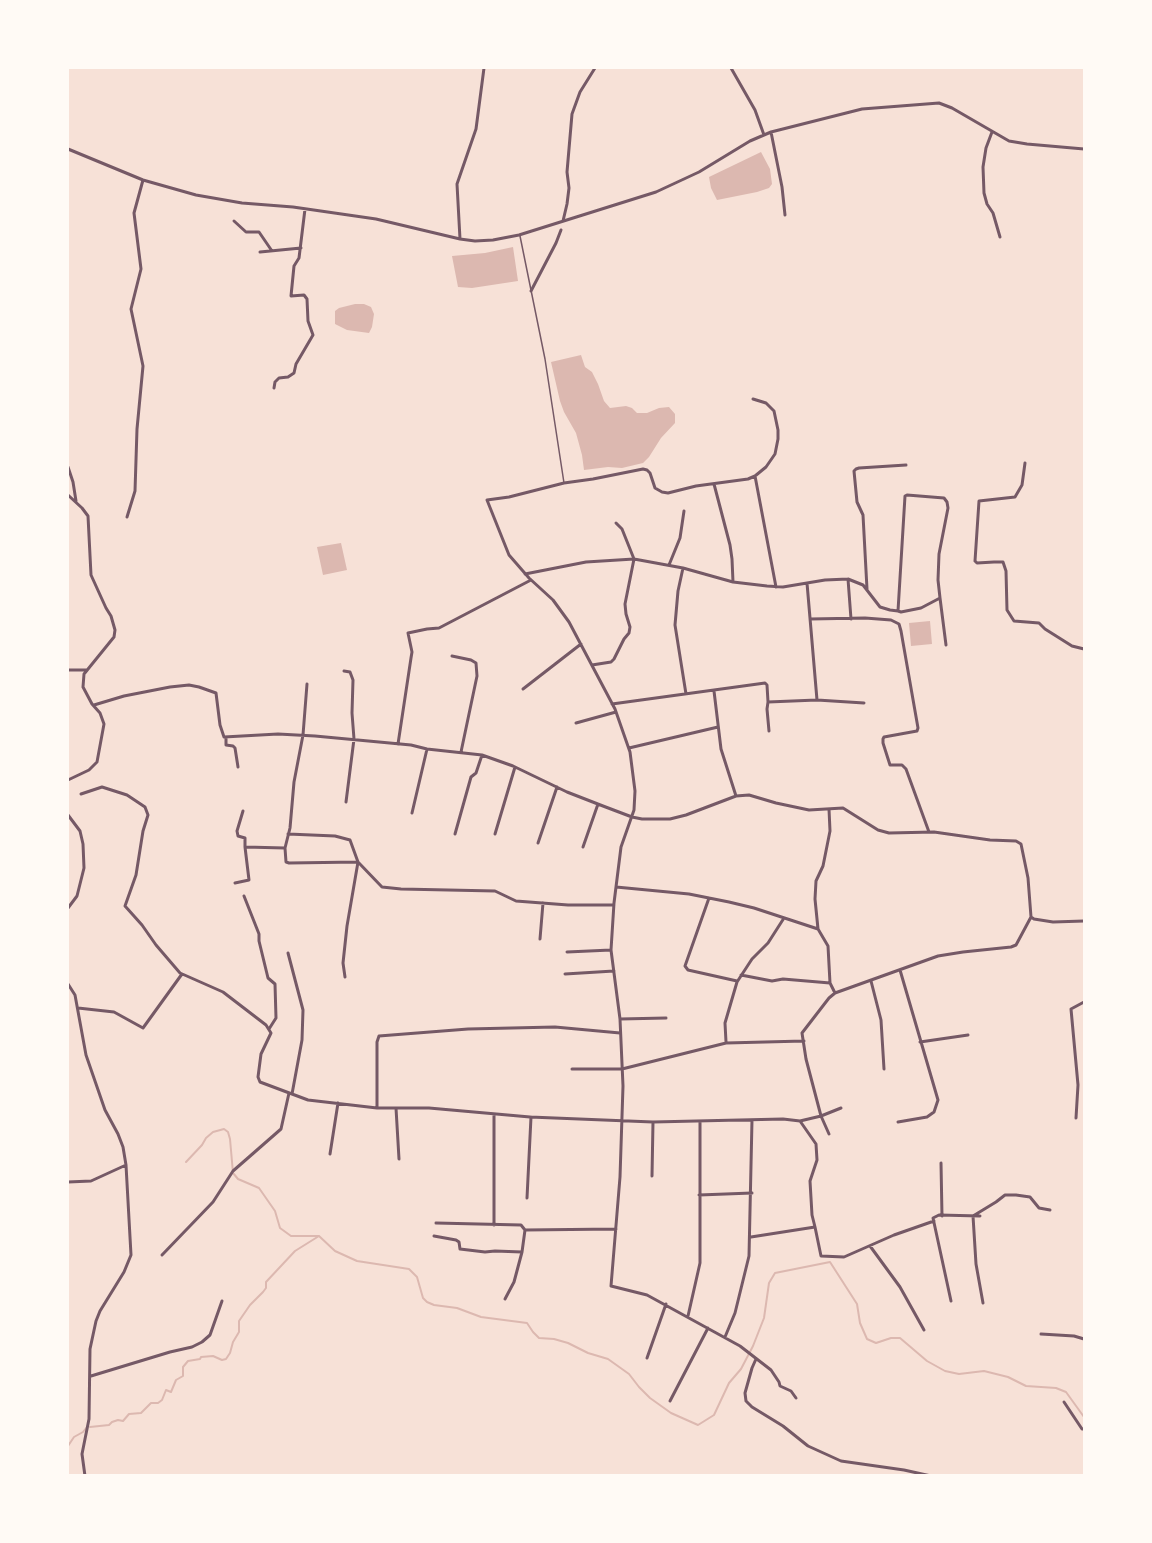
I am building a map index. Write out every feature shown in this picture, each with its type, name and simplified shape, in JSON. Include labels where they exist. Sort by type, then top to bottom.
[{"type":"street","points":[[460,239],[457,184],[476,129],[484,68]]},
{"type":"street","points":[[563,221],[568,196],[567,172],[572,114],[580,92],[596,68]]},
{"type":"street","points":[[731,68],[755,110],[765,135]]},
{"type":"street","points":[[68,149],[143,180],[196,195],[242,203],[376,219],[475,241],[519,235],[657,192],[699,172],[750,141],[771,132],[862,109],[939,103],[952,108],[1008,141],[1084,149]]},
{"type":"street","points":[[771,132],[785,215]]},
{"type":"street","points":[[992,132],[986,148],[983,167],[984,193],[1000,237]]},
{"type":"street","points":[[127,517],[135,491],[137,429],[143,366],[131,309],[141,269],[134,213],[143,180]]},
{"type":"street","points":[[274,387],[279,378],[288,377],[294,373],[313,335],[308,321],[307,298],[304,295],[291,296],[294,266],[301,248],[304,209]]},
{"type":"street","points":[[234,221],[246,231],[259,232],[272,251]]},
{"type":"street","points":[[531,291],[561,230]]},
{"type":"street","points":[[260,252],[301,248]]},
{"type":"street","points":[[753,399],[765,403],[774,411],[778,439],[775,454],[766,467],[748,479],[668,493],[655,488],[650,473],[643,469],[487,500],[509,555],[525,574],[553,600],[569,622],[616,712],[629,748],[635,791],[634,810],[621,847],[611,950],[620,1019],[623,1122],[611,1286],[647,1294],[740,1346],[771,1370],[780,1386],[791,1391],[796,1398]]},
{"type":"street","points":[[1024,463],[1022,485],[1015,497],[980,501],[975,561],[977,563],[1003,562],[1006,571],[1007,610],[1014,621],[1039,623],[1072,646],[1084,649]]},
{"type":"street","points":[[867,591],[863,515],[857,502],[854,471],[859,468],[906,465]]},
{"type":"street","points":[[68,467],[76,503]]},
{"type":"street","points":[[755,476],[776,586]]},
{"type":"street","points":[[714,484],[730,545],[733,582]]},
{"type":"street","points":[[68,495],[88,516],[92,575],[115,630],[114,637],[84,674],[83,687],[100,713],[104,724],[97,762],[90,770],[68,780]]},
{"type":"street","points":[[898,611],[905,496],[944,498],[948,508],[939,554],[938,580],[946,645]]},
{"type":"street","points":[[669,565],[680,538],[684,511]]},
{"type":"street","points":[[592,665],[611,662],[629,633],[630,627],[625,604],[634,559],[622,529],[616,523]]},
{"type":"street","points":[[525,574],[586,562],[634,559],[683,568],[733,582],[776,586],[848,579],[863,585],[880,607],[898,611],[921,608],[940,598]]},
{"type":"street","points":[[683,568],[675,625],[686,694]]},
{"type":"street","points":[[848,579],[851,619]]},
{"type":"street","points":[[398,744],[412,652],[408,633],[439,628],[531,580]]},
{"type":"street","points":[[807,583],[817,700]]},
{"type":"street","points":[[810,620],[891,620],[899,624],[918,728],[885,737],[883,743],[890,765],[902,765],[906,769],[929,832]]},
{"type":"street","points":[[523,689],[580,644]]},
{"type":"street","points":[[452,656],[476,663],[477,675],[461,752]]},
{"type":"street","points":[[68,670],[87,670]]},
{"type":"street","points":[[344,671],[350,672],[353,680],[354,739],[346,802]]},
{"type":"street","points":[[612,704],[766,683],[769,731]]},
{"type":"street","points":[[307,684],[303,735],[285,848],[286,862],[358,862]]},
{"type":"street","points":[[94,705],[124,696],[189,685],[216,693],[220,725],[226,737],[226,745],[235,748],[238,767]]},
{"type":"street","points":[[714,691],[724,759],[736,796]]},
{"type":"street","points":[[768,702],[817,700],[864,703]]},
{"type":"street","points":[[576,723],[616,712]]},
{"type":"street","points":[[629,748],[718,727]]},
{"type":"street","points":[[226,737],[303,735],[411,745],[426,749],[482,755],[516,767],[557,787],[632,817],[654,820],[686,815],[736,796],[749,795],[809,810],[843,808],[878,830],[889,833],[929,832],[1016,841],[1021,844],[1028,878],[1031,917],[1016,945],[939,956],[835,993],[802,1033],[806,1059],[821,1116],[829,1134]]},
{"type":"street","points":[[412,813],[426,749]]},
{"type":"street","points":[[455,834],[471,777],[476,773],[482,755]]},
{"type":"street","points":[[495,834],[516,767]]},
{"type":"street","points":[[81,794],[102,787],[127,795],[146,807],[148,815],[136,875],[125,906],[180,973],[222,993],[266,1024],[272,1033],[261,1054],[258,1077],[260,1082],[308,1100],[377,1108],[429,1108],[531,1118],[623,1122],[783,1119],[801,1121],[842,1108]]},
{"type":"street","points":[[538,843],[557,787]]},
{"type":"street","points":[[584,847],[598,804]]},
{"type":"street","points":[[829,809],[830,831],[823,866],[816,881],[815,898],[818,929],[828,946],[830,983],[835,993]]},
{"type":"street","points":[[235,883],[249,880],[245,838],[238,836],[237,831],[243,811]]},
{"type":"street","points":[[68,815],[80,831],[84,868],[77,896],[68,908]]},
{"type":"street","points":[[288,834],[335,836],[350,840],[358,862],[382,887],[401,890],[495,891],[516,901],[614,905]]},
{"type":"street","points":[[245,847],[285,848]]},
{"type":"street","points":[[345,977],[347,926],[358,862]]},
{"type":"street","points":[[616,887],[669,891],[709,898],[754,908],[818,929]]},
{"type":"street","points":[[244,896],[259,934],[268,978],[275,984],[276,1018],[269,1029]]},
{"type":"street","points":[[709,898],[685,966],[688,970],[737,982]]},
{"type":"street","points":[[540,939],[543,903]]},
{"type":"street","points":[[1031,917],[1053,922],[1084,921]]},
{"type":"street","points":[[726,1043],[725,1023],[737,982],[752,959],[768,943],[784,918]]},
{"type":"street","points":[[567,952],[611,950]]},
{"type":"street","points":[[162,1255],[213,1202],[233,1171],[281,1129],[302,1040],[303,1010],[288,953]]},
{"type":"street","points":[[897,1122],[927,1117],[934,1112],[938,1100],[900,970]]},
{"type":"street","points":[[565,974],[615,971]]},
{"type":"street","points":[[77,1008],[114,1012],[143,1028],[182,974]]},
{"type":"street","points":[[741,975],[772,981],[783,979],[830,983]]},
{"type":"street","points":[[871,981],[880,1020],[884,1069]]},
{"type":"street","points":[[68,984],[75,995],[86,1055],[105,1110],[123,1147],[131,1255],[124,1272],[100,1311],[90,1349],[89,1419],[82,1454],[85,1476]]},
{"type":"street","points":[[1076,1118],[1078,1085],[1071,1009],[1084,1002]]},
{"type":"street","points":[[620,1019],[666,1018]]},
{"type":"street","points":[[377,1108],[377,1042],[379,1036],[468,1029],[555,1027],[620,1033]]},
{"type":"street","points":[[920,1042],[968,1035]]},
{"type":"street","points":[[572,1069],[622,1069],[726,1043],[804,1041]]},
{"type":"street","points":[[330,1154],[338,1103]]},
{"type":"street","points":[[396,1108],[399,1159]]},
{"type":"street","points":[[494,1114],[494,1225]]},
{"type":"street","points":[[527,1198],[531,1118]]},
{"type":"street","points":[[725,1337],[735,1313],[750,1256],[752,1120]]},
{"type":"street","points":[[801,1121],[816,1144],[817,1160],[810,1181],[812,1215],[821,1256],[844,1257],[894,1235],[934,1221]]},
{"type":"street","points":[[652,1176],[653,1122]]},
{"type":"street","points":[[688,1316],[700,1263],[700,1122]]},
{"type":"street","points":[[941,1163],[942,1216]]},
{"type":"street","points":[[68,1182],[91,1181],[126,1165]]},
{"type":"street","points":[[699,1195],[752,1193]]},
{"type":"street","points":[[973,1216],[1005,1195],[1030,1197],[1039,1208],[1050,1210]]},
{"type":"street","points":[[973,1216],[976,1264],[983,1303]]},
{"type":"street","points":[[951,1301],[933,1218],[980,1216]]},
{"type":"street","points":[[436,1223],[521,1225],[525,1230],[522,1252],[514,1282],[505,1299]]},
{"type":"street","points":[[751,1237],[815,1227]]},
{"type":"street","points":[[525,1230],[616,1228]]},
{"type":"street","points":[[434,1236],[456,1240],[459,1242],[460,1249],[522,1252]]},
{"type":"street","points":[[870,1246],[900,1287],[924,1330]]},
{"type":"street","points":[[91,1376],[192,1347],[202,1342],[210,1335],[222,1301]]},
{"type":"street","points":[[647,1358],[666,1304]]},
{"type":"street","points":[[670,1401],[708,1328]]},
{"type":"street","points":[[1041,1334],[1074,1336],[1084,1339]]},
{"type":"street","points":[[756,1359],[745,1393],[746,1401],[808,1446],[841,1461],[931,1476]]},
{"type":"street","points":[[1064,1402],[1084,1430]]},
{"type":"lane","points":[[519,235],[545,359],[564,483]]},
{"type":"shaded area","points":[[761,152],[770,169],[772,184],[769,188],[717,200],[709,177]]},
{"type":"shaded area","points":[[513,247],[518,281],[472,288],[458,287],[452,256],[485,253]]},
{"type":"shaded area","points":[[355,304],[371,307],[374,314],[369,333],[347,330],[335,324],[335,311]]},
{"type":"shaded area","points":[[581,355],[585,367],[592,372],[604,401],[610,408],[626,406],[637,413],[647,413],[669,407],[675,414],[675,423],[643,463],[622,468],[584,470],[576,433],[560,401],[551,362]]},
{"type":"shaded area","points":[[341,543],[347,570],[323,575],[317,547]]},
{"type":"shaded area","points":[[930,621],[932,644],[911,646],[909,623]]},
{"type":"waterway","points":[[186,1162],[206,1138],[213,1132],[224,1129],[228,1132],[230,1139],[233,1173],[238,1179],[259,1188],[275,1211],[280,1228],[291,1236],[319,1236],[335,1251],[357,1261],[409,1269],[417,1277],[423,1298],[434,1305],[457,1308],[481,1317],[527,1323],[539,1338],[568,1343],[588,1353],[608,1359],[629,1374],[650,1398],[671,1413],[698,1425],[714,1415],[729,1383],[741,1369],[753,1346],[764,1318],[769,1283],[775,1273],[830,1262],[857,1304],[860,1323],[867,1339],[876,1343],[891,1338],[900,1338],[927,1361],[945,1371],[959,1374],[984,1371],[1008,1377],[1026,1386],[1056,1388],[1066,1392],[1084,1417]]},
{"type":"waterway","points":[[90,1427],[109,1425],[118,1420],[123,1421],[129,1414],[141,1413],[151,1403],[158,1403],[162,1400],[166,1390],[171,1392],[176,1380],[183,1376],[183,1367],[188,1361],[213,1356],[222,1360],[226,1359],[239,1332],[239,1321],[266,1288],[266,1282],[295,1251],[319,1236]]},
{"type":"waterway","points":[[68,1446],[74,1437],[87,1427]]}]
